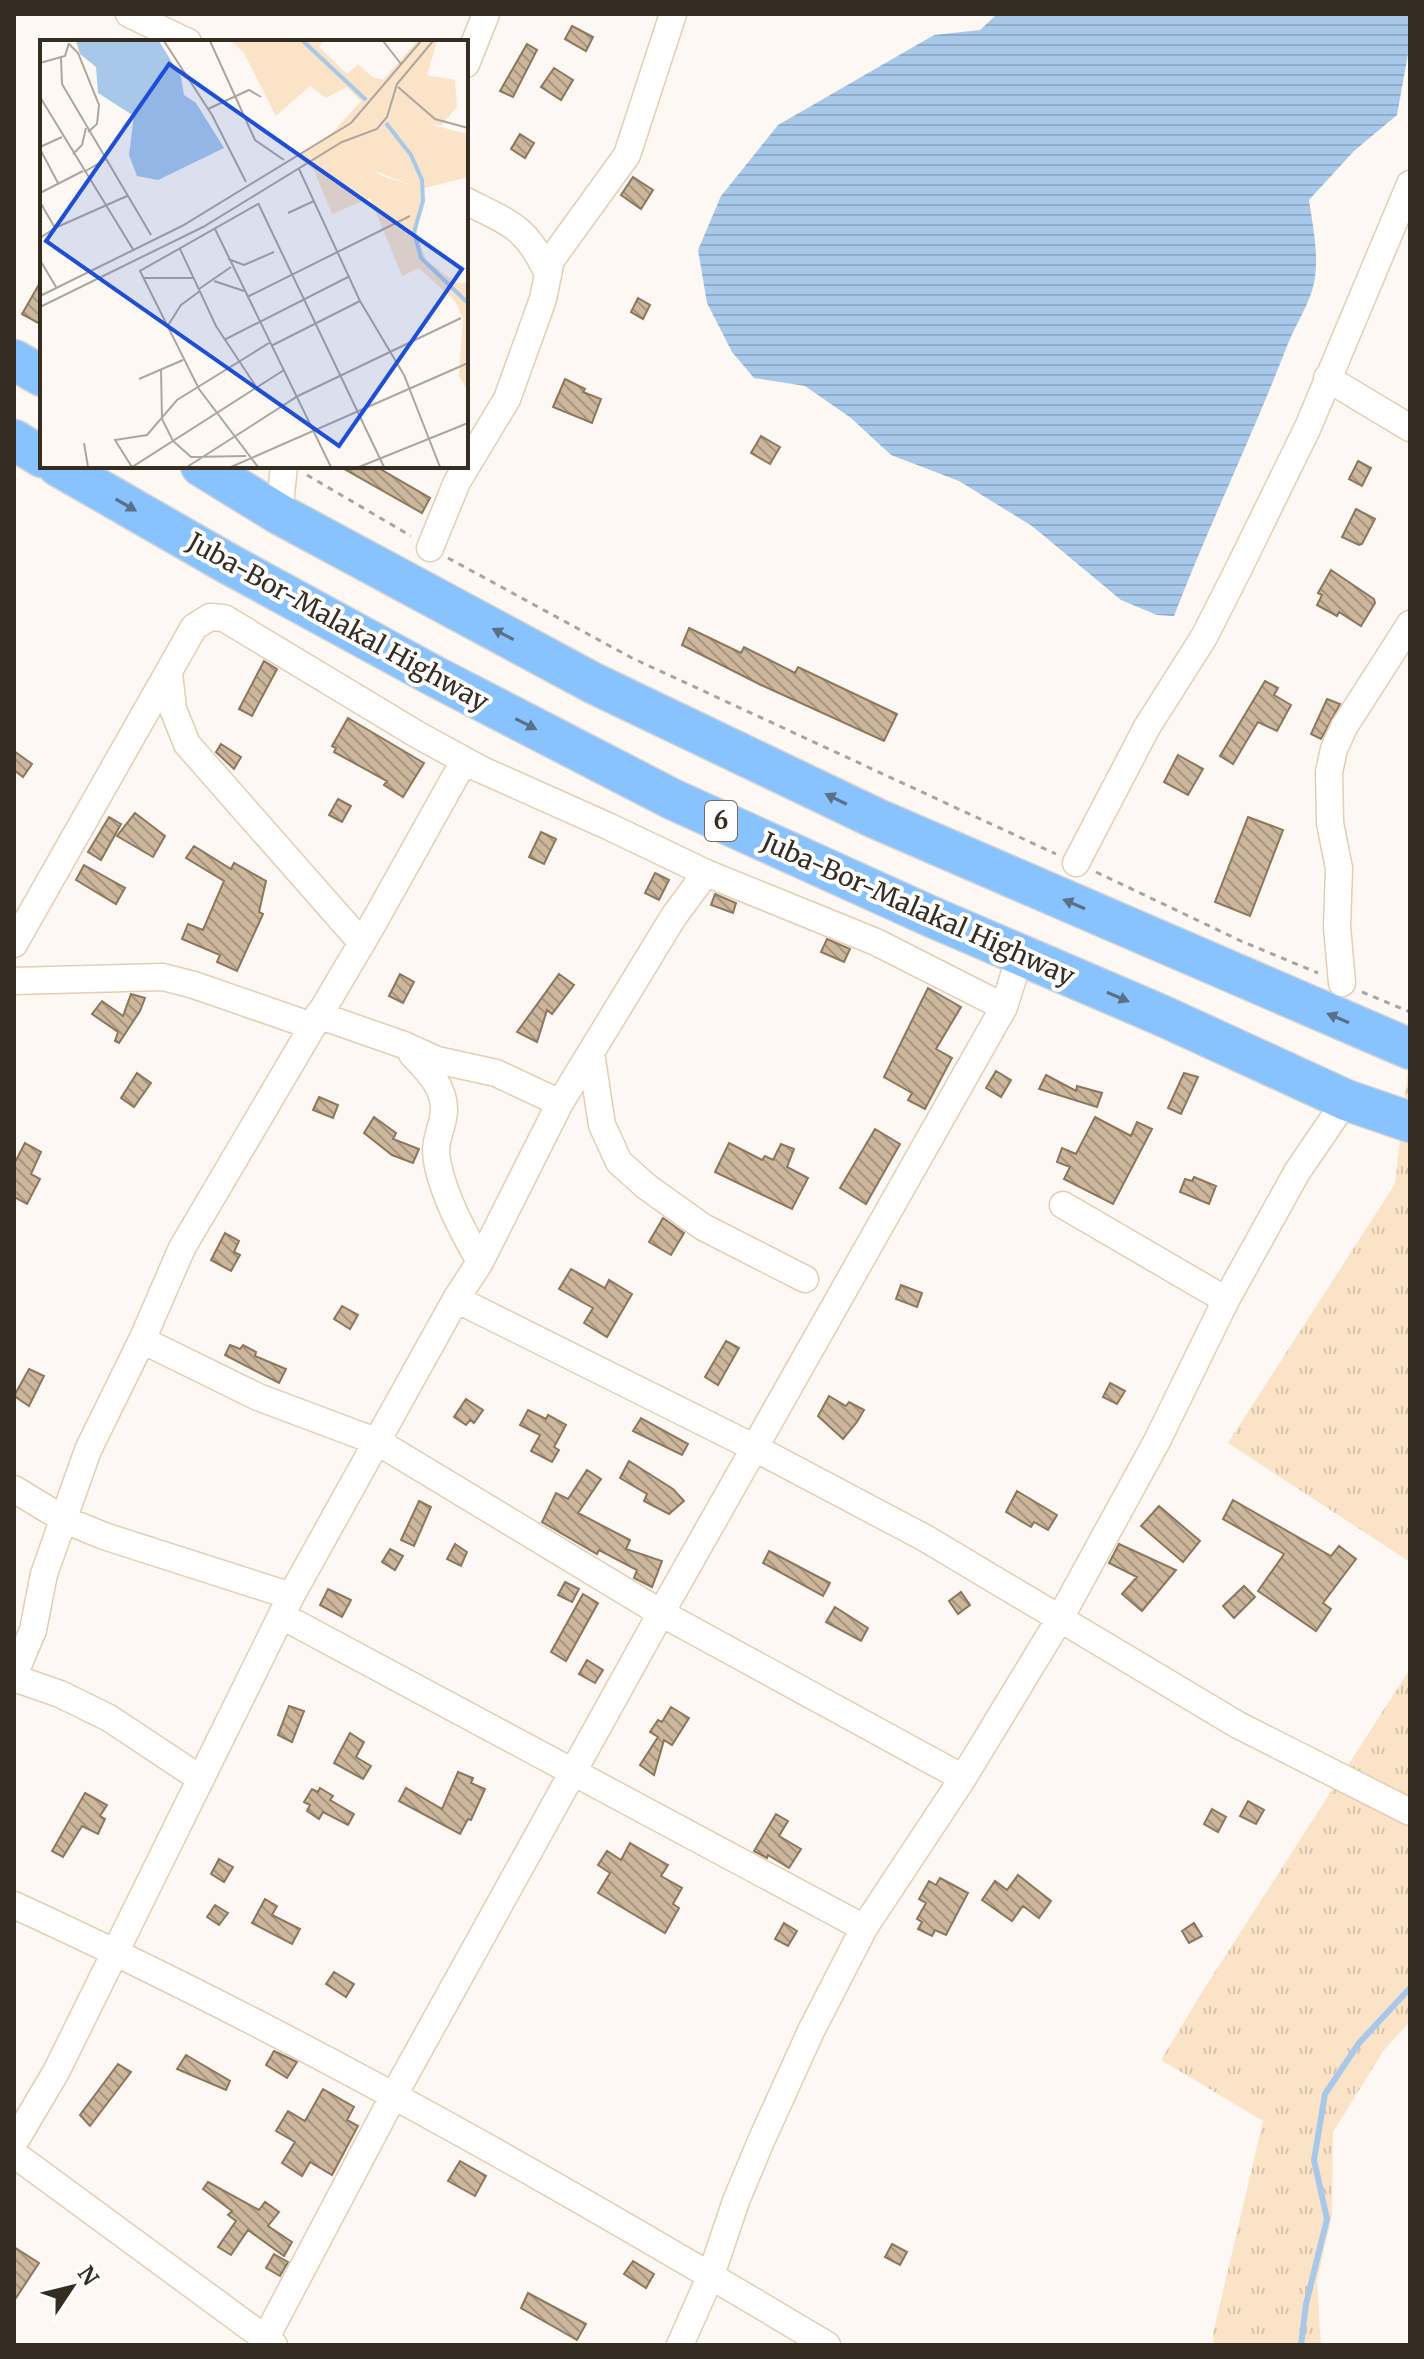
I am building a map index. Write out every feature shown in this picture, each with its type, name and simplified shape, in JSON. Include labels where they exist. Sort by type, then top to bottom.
[{"type":"highway","points":[[14,360],[40,375]]},
{"type":"highway","points":[[14,440],[40,456]]},
{"type":"highway","name":"Juba-Bor-Malakal Highway","points":[[61,468],[436,677],[672,799],[1346,1100],[1410,1122]]},
{"type":"highway","points":[[204,468],[279,514],[593,683],[875,818],[1410,1049]]},
{"type":"street","points":[[129,14],[184,40]]},
{"type":"street","points":[[468,59],[486,14]]},
{"type":"street","points":[[468,464],[507,399],[543,299],[557,249],[627,155],[668,16]]},
{"type":"street","points":[[1076,863],[1147,727],[1204,637],[1232,582],[1308,427],[1410,184]]},
{"type":"street","points":[[468,202],[507,221],[528,236],[548,274]]},
{"type":"street","points":[[1327,378],[1410,428]]},
{"type":"street","points":[[430,548],[465,468]]},
{"type":"street","points":[[279,514],[294,470]]},
{"type":"street","points":[[14,944],[194,627],[210,617],[224,618],[464,761],[706,873],[876,942],[1004,1007]]},
{"type":"street","points":[[1342,983],[1337,927],[1339,868],[1330,823],[1329,772],[1334,749],[1344,727],[1410,624]]},
{"type":"street","points":[[169,673],[173,709],[187,744],[362,943]]},
{"type":"street","points":[[201,1779],[109,1718],[60,1694],[14,1677],[33,1630],[44,1574],[88,1450],[142,1340],[182,1248],[362,943],[464,761]]},
{"type":"street","points":[[14,2143],[56,2072],[286,1606],[456,1299],[480,1262],[560,1103],[674,916],[706,873]]},
{"type":"street","points":[[14,2154],[267,2343],[394,2095],[753,1447],[1004,1007],[1020,956]]},
{"type":"street","points":[[14,981],[163,977],[404,1045],[437,1060],[496,1073],[560,1103]]},
{"type":"street","points":[[404,1045],[432,1075],[442,1095],[444,1112],[435,1142],[438,1164],[450,1205],[480,1262]]},
{"type":"street","points":[[591,1053],[602,1125],[619,1162],[647,1187],[703,1227],[805,1279]]},
{"type":"street","points":[[680,2345],[711,2275],[736,2201],[761,2141],[811,2031],[864,1928],[963,1778],[1059,1620],[1157,1441],[1226,1300],[1297,1172],[1346,1100]]},
{"type":"street","points":[[1063,1205],[1226,1300]]},
{"type":"street","points":[[456,1299],[753,1447],[925,1538],[1238,1725],[1410,1812]]},
{"type":"street","points":[[142,1340],[258,1397],[378,1442],[661,1613],[963,1778]]},
{"type":"street","points":[[14,1489],[65,1520],[286,1606],[573,1773],[864,1928]]},
{"type":"street","points":[[14,1905],[115,1951],[394,2095],[711,2275],[827,2345]]},
{"type":"path","points":[[294,470],[491,584],[632,658],[1241,941],[1410,1012]]},
{"type":"green space","points":[[1410,1051],[1410,1562],[1228,1443],[1395,1184]]},
{"type":"green space","points":[[1410,1669],[1410,2021],[1384,2050],[1333,2132],[1332,2215],[1317,2281],[1321,2345],[1214,2345],[1213,2334],[1263,2121],[1161,2060]]},
{"type":"water","points":[[997,14],[1410,14],[1410,43],[1397,115],[1354,151],[1309,200],[1316,257],[1312,291],[1174,616],[1157,615],[1121,600],[1032,526],[959,481],[891,455],[851,418],[805,386],[754,378],[732,352],[707,303],[698,250],[721,196],[778,125],[934,35],[980,30]]},
{"type":"building","points":[[572,26],[593,37],[586,51],[565,39]]},
{"type":"building","points":[[527,44],[537,50],[513,97],[500,91]]},
{"type":"building","points":[[554,68],[573,80],[561,100],[541,87]]},
{"type":"building","points":[[520,134],[534,143],[525,158],[511,149]]},
{"type":"building","points":[[633,177],[653,190],[641,209],[621,195]]},
{"type":"building","points":[[40,282],[40,324],[22,314]]},
{"type":"building","points":[[638,298],[650,305],[643,319],[631,312]]},
{"type":"building","points":[[565,379],[585,389],[583,392],[601,399],[592,423],[553,407]]},
{"type":"building","points":[[761,436],[780,447],[770,464],[751,453]]},
{"type":"building","points":[[1358,461],[1371,468],[1362,486],[1349,479]]},
{"type":"building","points":[[343,468],[378,468],[430,498],[422,513]]},
{"type":"building","points":[[1356,509],[1375,519],[1359,545],[1342,537]]},
{"type":"building","points":[[1331,570],[1374,599],[1375,603],[1361,626],[1339,612],[1337,616],[1317,605],[1322,595],[1318,593]]},
{"type":"building","points":[[689,628],[741,653],[744,647],[795,673],[798,667],[897,714],[884,741],[682,645]]},
{"type":"building","points":[[264,661],[277,669],[252,716],[239,709]]},
{"type":"building","points":[[1265,681],[1278,688],[1274,695],[1291,705],[1277,731],[1258,722],[1233,764],[1220,756]]},
{"type":"building","points":[[1327,699],[1340,704],[1321,739],[1311,734]]},
{"type":"building","points":[[348,718],[424,763],[403,797],[384,785],[387,781],[334,752],[336,748],[332,746]]},
{"type":"building","points":[[221,744],[241,757],[234,769],[216,752]]},
{"type":"building","points":[[14,751],[32,764],[23,777],[14,770]]},
{"type":"building","points":[[1178,755],[1203,769],[1188,795],[1164,782]]},
{"type":"building","points":[[338,799],[351,806],[342,822],[329,815]]},
{"type":"building","points":[[135,813],[165,836],[153,857],[117,836]]},
{"type":"building","points":[[109,817],[121,824],[101,860],[88,852]]},
{"type":"building","points":[[1248,817],[1283,830],[1250,916],[1215,902]]},
{"type":"building","points":[[541,832],[556,839],[544,864],[529,857]]},
{"type":"building","points":[[194,846],[231,869],[234,863],[266,881],[259,912],[263,914],[237,971],[217,962],[220,955],[182,939],[188,924],[203,930],[224,881],[186,858]]},
{"type":"building","points":[[84,865],[125,888],[116,904],[76,880]]},
{"type":"building","points":[[655,873],[669,880],[659,900],[645,893]]},
{"type":"building","points":[[715,894],[736,903],[733,913],[711,905]]},
{"type":"building","points":[[827,939],[850,949],[844,962],[821,952]]},
{"type":"building","points":[[400,974],[414,982],[403,1003],[389,996]]},
{"type":"building","points":[[559,974],[574,985],[552,1014],[547,1010],[537,1042],[517,1032]]},
{"type":"building","points":[[928,988],[961,1007],[936,1049],[952,1058],[925,1109],[908,1100],[912,1093],[884,1077]]},
{"type":"building","points":[[131,994],[145,998],[119,1043],[115,1041],[118,1032],[92,1014],[102,1001],[123,1016]]},
{"type":"building","points":[[996,1071],[1011,1080],[1001,1097],[986,1088]]},
{"type":"building","points":[[137,1073],[151,1083],[134,1107],[121,1098]]},
{"type":"building","points":[[1184,1073],[1198,1077],[1181,1114],[1168,1108]]},
{"type":"building","points":[[1046,1075],[1076,1091],[1077,1086],[1102,1093],[1097,1107],[1039,1089]]},
{"type":"building","points":[[319,1097],[338,1105],[333,1118],[313,1110]]},
{"type":"building","points":[[374,1117],[396,1133],[393,1139],[419,1149],[413,1163],[392,1155],[364,1133]]},
{"type":"building","points":[[1095,1117],[1131,1136],[1137,1122],[1152,1129],[1113,1204],[1064,1179],[1070,1167],[1057,1162],[1062,1148],[1076,1154]]},
{"type":"building","points":[[875,1129],[900,1144],[866,1204],[840,1188]]},
{"type":"building","points":[[25,1143],[41,1152],[31,1174],[40,1179],[27,1204],[14,1197],[14,1164]]},
{"type":"building","points":[[729,1143],[762,1160],[765,1156],[773,1160],[781,1144],[794,1149],[787,1167],[808,1178],[792,1209],[715,1172]]},
{"type":"building","points":[[1194,1177],[1216,1186],[1209,1204],[1180,1192],[1185,1179],[1192,1181]]},
{"type":"building","points":[[663,1218],[684,1233],[671,1255],[649,1242]]},
{"type":"building","points":[[225,1233],[239,1241],[234,1252],[240,1255],[231,1271],[211,1260]]},
{"type":"building","points":[[571,1269],[605,1288],[609,1280],[632,1294],[607,1337],[584,1323],[593,1308],[559,1289]]},
{"type":"building","points":[[901,1285],[922,1293],[917,1307],[896,1299]]},
{"type":"building","points":[[342,1306],[358,1315],[350,1329],[334,1319]]},
{"type":"building","points":[[726,1341],[739,1348],[718,1385],[705,1377]]},
{"type":"building","points":[[230,1345],[240,1349],[243,1345],[256,1352],[255,1356],[286,1369],[279,1383],[225,1355]]},
{"type":"building","points":[[29,1369],[44,1376],[29,1406],[14,1396]]},
{"type":"building","points":[[1110,1383],[1125,1391],[1117,1404],[1103,1397]]},
{"type":"building","points":[[829,1396],[846,1406],[849,1402],[864,1410],[843,1439],[818,1416]]},
{"type":"building","points":[[466,1399],[483,1410],[474,1423],[470,1420],[466,1425],[454,1417]]},
{"type":"building","points":[[528,1410],[546,1419],[548,1415],[566,1425],[554,1447],[559,1450],[552,1462],[531,1451],[540,1435],[520,1425]]},
{"type":"building","points":[[641,1418],[688,1444],[682,1455],[633,1431]]},
{"type":"building","points":[[629,1461],[673,1489],[684,1501],[669,1514],[644,1501],[647,1494],[620,1478]]},
{"type":"building","points":[[587,1470],[601,1479],[578,1513],[630,1540],[626,1549],[662,1561],[652,1587],[634,1578],[637,1570],[599,1550],[597,1554],[542,1522],[556,1493],[568,1499]]},
{"type":"building","points":[[1017,1491],[1057,1515],[1048,1530],[1034,1522],[1031,1527],[1006,1512]]},
{"type":"building","points":[[1233,1500],[1331,1556],[1339,1546],[1356,1559],[1323,1603],[1331,1609],[1316,1631],[1258,1591],[1284,1554],[1223,1519]]},
{"type":"building","points":[[419,1501],[431,1507],[414,1546],[401,1540]]},
{"type":"building","points":[[1159,1506],[1200,1541],[1183,1562],[1141,1526]]},
{"type":"building","points":[[455,1544],[467,1552],[461,1566],[447,1559]]},
{"type":"building","points":[[1119,1544],[1176,1570],[1142,1611],[1122,1594],[1137,1577],[1109,1563]]},
{"type":"building","points":[[390,1549],[403,1556],[395,1570],[382,1562]]},
{"type":"building","points":[[769,1551],[830,1583],[823,1596],[763,1563]]},
{"type":"building","points":[[565,1582],[579,1589],[572,1602],[558,1595]]},
{"type":"building","points":[[1244,1586],[1255,1597],[1234,1618],[1223,1606]]},
{"type":"building","points":[[328,1589],[351,1600],[342,1617],[320,1605]]},
{"type":"building","points":[[961,1592],[970,1605],[958,1614],[949,1601]]},
{"type":"building","points":[[583,1594],[598,1603],[566,1661],[551,1652]]},
{"type":"building","points":[[835,1607],[868,1628],[861,1641],[826,1622]]},
{"type":"building","points":[[587,1660],[603,1670],[595,1683],[579,1674]]},
{"type":"building","points":[[289,1706],[304,1711],[292,1742],[278,1735]]},
{"type":"building","points":[[671,1707],[689,1718],[672,1745],[664,1740],[654,1775],[640,1765],[658,1737],[650,1732],[658,1720],[662,1722]]},
{"type":"building","points":[[350,1733],[364,1742],[356,1757],[371,1766],[363,1779],[334,1763]]},
{"type":"building","points":[[458,1772],[473,1778],[471,1783],[485,1789],[471,1820],[468,1819],[460,1834],[399,1801],[406,1788],[442,1809]]},
{"type":"building","points":[[320,1788],[333,1796],[330,1800],[354,1814],[348,1825],[323,1812],[319,1819],[307,1811],[310,1805],[304,1802],[312,1789],[318,1792]]},
{"type":"building","points":[[85,1793],[107,1805],[100,1816],[105,1819],[98,1834],[82,1826],[63,1857],[52,1851]]},
{"type":"building","points":[[1248,1801],[1264,1810],[1256,1824],[1240,1816]]},
{"type":"building","points":[[1212,1809],[1226,1817],[1218,1832],[1204,1824]]},
{"type":"building","points":[[776,1814],[788,1821],[779,1836],[801,1849],[789,1868],[768,1855],[767,1858],[754,1851]]},
{"type":"building","points":[[630,1843],[668,1865],[661,1876],[682,1888],[673,1904],[679,1908],[665,1933],[598,1893],[610,1873],[598,1865],[607,1851],[621,1860]]},
{"type":"building","points":[[219,1859],[233,1867],[224,1882],[211,1874]]},
{"type":"building","points":[[1018,1875],[1051,1901],[1039,1918],[1023,1906],[1012,1921],[982,1900],[995,1881],[1007,1890]]},
{"type":"building","points":[[940,1878],[968,1893],[946,1935],[935,1930],[932,1936],[918,1929],[922,1922],[917,1919],[926,1903],[919,1899],[929,1881],[936,1885]]},
{"type":"building","points":[[265,1899],[277,1906],[272,1915],[300,1929],[292,1944],[252,1923]]},
{"type":"building","points":[[215,1905],[228,1913],[219,1925],[207,1917]]},
{"type":"building","points":[[784,1923],[797,1931],[788,1946],[775,1939]]},
{"type":"building","points":[[1194,1923],[1202,1936],[1189,1943],[1182,1931]]},
{"type":"building","points":[[334,1972],[354,1984],[346,1997],[326,1984]]},
{"type":"building","points":[[274,2051],[297,2062],[287,2078],[266,2065]]},
{"type":"building","points":[[186,2055],[230,2081],[226,2090],[177,2069]]},
{"type":"building","points":[[118,2064],[131,2072],[90,2126],[80,2115]]},
{"type":"building","points":[[323,2089],[354,2107],[347,2120],[358,2126],[332,2175],[310,2162],[302,2176],[282,2163],[295,2142],[276,2131],[288,2111],[305,2121]]},
{"type":"building","points":[[460,2161],[486,2176],[475,2196],[448,2181]]},
{"type":"building","points":[[208,2182],[259,2210],[265,2202],[279,2212],[268,2226],[292,2242],[284,2256],[248,2230],[231,2255],[218,2247],[236,2221],[228,2215],[232,2211],[203,2189]]},
{"type":"building","points":[[892,2244],[907,2252],[900,2265],[885,2257]]},
{"type":"building","points":[[14,2247],[39,2263],[14,2301]]},
{"type":"building","points":[[274,2254],[288,2262],[280,2276],[266,2268]]},
{"type":"building","points":[[633,2261],[654,2274],[646,2288],[624,2274]]},
{"type":"building","points":[[528,2293],[586,2324],[577,2340],[521,2308]]},
{"type":"waterway","points":[[1301,2345],[1306,2304],[1327,2219],[1314,2160],[1325,2094],[1359,2043],[1410,1988]]}]
